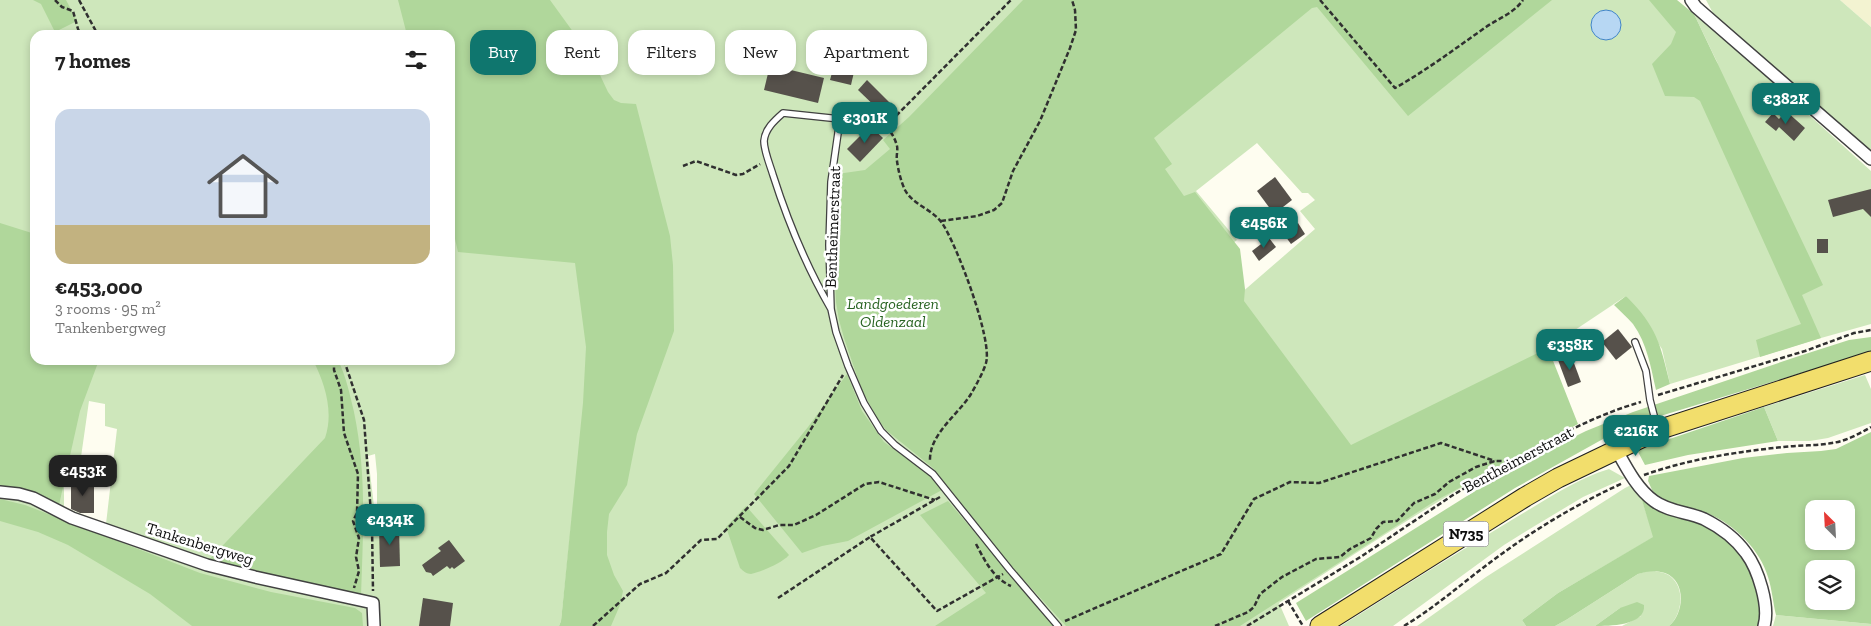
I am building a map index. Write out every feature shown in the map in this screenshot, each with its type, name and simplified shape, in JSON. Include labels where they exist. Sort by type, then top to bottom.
[{"type":"main road","name":"N735","points":[[1320,626],[1525,497],[1616,449],[1658,430],[1871,361]]},
{"type":"street","points":[[1692,0],[1696,8],[1871,160]]},
{"type":"street","points":[[1616,449],[1633,478],[1648,497],[1666,508],[1704,519],[1732,538],[1747,554],[1760,582],[1764,596],[1764,626]]},
{"type":"street","name":"Tankenbergweg","points":[[0,492],[33,498],[72,518],[207,564],[255,577],[373,603]]},
{"type":"street","points":[[373,603],[374,626]]},
{"type":"lane","name":"Bentheimerstraat","points":[[830,309],[810,272],[793,234],[764,142],[767,131],[783,113],[840,119],[831,182],[829,245],[830,309],[848,366],[864,403],[881,430],[894,445],[932,474],[1057,625]]},
{"type":"lane","points":[[1635,342],[1646,371],[1650,400],[1658,430]]},
{"type":"path","points":[[55,0],[62,7],[73,11],[78,30]]},
{"type":"path","points":[[79,0],[95,30]]},
{"type":"path","points":[[886,126],[1012,0]]},
{"type":"path","points":[[941,221],[977,216],[994,210],[1002,203],[1013,171],[1040,122],[1070,48],[1076,30],[1075,10],[1072,0]]},
{"type":"path","points":[[1320,0],[1395,88],[1421,73],[1488,26],[1506,17],[1523,0]]},
{"type":"path","points":[[840,119],[863,116],[886,126],[894,137],[898,148],[897,159],[905,190],[917,203],[941,221],[951,238],[971,288],[986,348],[986,362],[970,394],[939,433],[930,455],[932,474]]},
{"type":"path","points":[[682,166],[696,161],[736,174],[742,174],[757,167],[768,155]]},
{"type":"path","name":"Bentheimerstraat","points":[[1509,462],[1500,468],[1610,412],[1804,351],[1854,333],[1871,330]]},
{"type":"path","points":[[334,365],[341,390],[344,433],[358,474],[358,513],[353,521],[359,538],[356,556],[359,571],[349,598]]},
{"type":"path","points":[[346,365],[364,420],[372,528],[373,603]]},
{"type":"path","points":[[593,626],[640,584],[666,572],[701,540],[717,539],[740,517],[789,466],[848,366]]},
{"type":"path","points":[[1404,626],[1454,592],[1520,540],[1600,494],[1633,478],[1672,465],[1709,457],[1782,447],[1833,443],[1871,427]]},
{"type":"path","points":[[1057,625],[1220,554],[1254,499],[1290,482],[1319,484],[1441,444],[1495,461],[1509,462]]},
{"type":"path","points":[[1216,626],[1248,612],[1254,607],[1260,594],[1282,577],[1316,559],[1340,557],[1350,548],[1371,538],[1383,522],[1397,521],[1414,503],[1435,494],[1448,482],[1483,464],[1495,461]]},
{"type":"path","name":"Bentheimerstraat","points":[[1248,626],[1362,556],[1453,495],[1509,462]]},
{"type":"path","points":[[740,517],[755,528],[763,530],[779,525],[794,525],[816,515],[865,484],[879,482],[935,500]]},
{"type":"path","points":[[778,598],[870,537],[948,493]]},
{"type":"path","points":[[870,537],[937,611],[1010,570]]},
{"type":"path","points":[[1288,601],[1303,626]]},
{"type":"green space","name":"Landgoederen Oldenzaal","points":[[0,0],[1675,0],[1718,64],[1694,14],[1737,50],[1871,171],[1871,324],[1670,384],[1662,349],[1626,296],[1548,348],[1551,437],[1447,496],[1279,603],[1289,626],[572,626],[576,481],[559,626],[0,626]],"holes":[[[1257,143],[1302,193],[1308,193],[1315,200],[1300,211],[1315,229],[1240,294],[1212,260],[1237,240],[1196,191]],[[89,401],[105,404],[105,426],[117,429],[106,524],[64,507],[64,477],[80,464]],[[375,454],[377,531],[368,456]]]},
{"type":"green space","points":[[33,0],[66,0],[77,21],[59,30],[54,30],[41,4]]},
{"type":"green space","points":[[398,0],[550,0],[572,30],[546,30],[546,75],[600,75],[614,100],[621,103],[636,104],[670,236],[673,265],[674,331],[637,434],[627,485],[609,514],[607,555],[614,575],[623,591],[620,605],[611,626],[559,626],[583,403],[586,347],[575,263],[458,252],[455,239],[455,30],[406,30]]},
{"type":"green space","points":[[1023,0],[1552,0],[1408,116],[1317,7],[1312,8],[1154,138],[1172,164],[1165,169],[1184,196],[1195,192],[1240,249],[1245,289],[1244,301],[1351,445],[1548,348],[1578,424],[1435,501],[1240,626],[1066,626],[1014,569],[933,468],[886,430],[877,418],[861,388],[844,338],[836,302],[833,238],[837,174],[865,170],[890,149],[883,140],[909,117]]},
{"type":"green space","points":[[1649,0],[1677,0],[1694,14],[1823,285],[1802,295],[1821,338],[1760,357],[1756,340],[1801,324],[1700,101],[1694,97],[1665,96],[1652,64],[1671,44],[1676,32]]},
{"type":"green space","points":[[1706,0],[1840,0],[1871,27],[1871,154],[1713,13]]},
{"type":"green space","points":[[1840,0],[1871,0],[1871,27]]},
{"type":"green space","points":[[0,223],[30,232],[30,365],[97,365],[80,411],[59,505],[23,490],[0,486]]},
{"type":"green space","points":[[1626,296],[1645,317],[1660,346],[1670,384],[1656,390],[1642,339],[1633,324],[1614,305]]},
{"type":"green space","points":[[1871,337],[1871,351],[1644,421],[1612,434],[1515,488],[1306,621],[1296,603],[1515,466],[1586,431],[1633,412],[1796,357],[1849,340]]},
{"type":"green space","points":[[315,365],[340,365],[346,379],[354,412],[361,458],[362,481],[361,596],[207,562],[325,438],[329,418],[327,398]]},
{"type":"green space","points":[[847,374],[862,411],[884,442],[928,474],[942,490],[848,541],[822,546],[802,553],[754,494],[808,427]]},
{"type":"green space","points":[[1865,375],[1871,389],[1871,423],[1828,438],[1810,441],[1778,441],[1764,407]]},
{"type":"green space","points":[[1764,407],[1778,441],[1688,455],[1645,465],[1637,450]]},
{"type":"green space","points":[[1871,432],[1871,624],[1776,615],[1764,567],[1753,548],[1737,532],[1719,519],[1659,497],[1654,493],[1648,481],[1649,476],[1743,458],[1836,449]]},
{"type":"green space","points":[[1609,469],[1625,478],[1583,497],[1504,545],[1393,626],[1341,626],[1550,497],[1585,478]]},
{"type":"green space","points":[[1631,485],[1641,497],[1654,537],[1558,593],[1522,620],[1526,626],[1417,626],[1486,577]]},
{"type":"green space","points":[[1641,497],[1660,511],[1716,530],[1736,548],[1748,562],[1755,575],[1759,597],[1760,626],[1669,626],[1678,614],[1681,598],[1680,590],[1672,577],[1655,571],[1638,574],[1555,626],[1526,626],[1522,620],[1558,593],[1653,537]]},
{"type":"green space","points":[[0,499],[25,505],[200,573],[271,592],[355,608],[362,613],[363,626],[192,626],[150,594],[68,545],[38,532],[0,521]]},
{"type":"green space","points":[[948,501],[1054,626],[935,626],[986,593],[920,515]]},
{"type":"green space","points":[[746,506],[789,555],[771,567],[751,574],[740,568],[726,527]]},
{"type":"green space","points":[[1651,570],[1668,575],[1675,581],[1678,587],[1680,594],[1679,609],[1669,626],[1622,626],[1641,616],[1620,608],[1595,626],[1555,626],[1638,574]]},
{"type":"green space","points":[[1637,602],[1644,605],[1643,612],[1633,621],[1617,625],[1595,626],[1620,608]]},
{"type":"green space","points":[[1776,615],[1871,624],[1871,626],[1773,626]]},
{"type":"water","points":[[1606,10],[1612,11],[1620,19],[1620,31],[1612,39],[1606,40],[1600,39],[1592,31],[1591,25],[1592,19],[1600,11]]},
{"type":"building","points":[[796,71],[824,78],[818,103],[764,90],[768,75],[796,75]]},
{"type":"building","points":[[831,75],[853,75],[851,85],[830,80]]},
{"type":"building","points":[[867,80],[892,105],[883,114],[858,90]]},
{"type":"building","points":[[1786,111],[1805,128],[1794,141],[1779,127],[1776,131],[1765,122],[1773,113],[1779,119]]},
{"type":"building","points":[[870,126],[883,138],[860,162],[847,149]]},
{"type":"building","points":[[1275,177],[1292,200],[1274,214],[1257,191]]},
{"type":"building","points":[[1871,189],[1871,217],[1863,209],[1833,217],[1828,200]]},
{"type":"building","points":[[1298,223],[1305,234],[1291,244],[1283,233]]},
{"type":"building","points":[[1269,238],[1276,247],[1259,261],[1252,251]]},
{"type":"building","points":[[1817,239],[1828,239],[1828,253],[1817,253]]},
{"type":"building","points":[[1618,329],[1632,347],[1616,360],[1602,342]]},
{"type":"building","points":[[1571,355],[1581,382],[1568,387],[1558,360]]},
{"type":"building","points":[[71,482],[94,482],[94,513],[80,513],[71,509]]},
{"type":"building","points":[[399,526],[400,566],[380,567],[379,527]]},
{"type":"building","points":[[449,540],[465,561],[454,569],[452,567],[450,569],[447,566],[433,576],[431,573],[426,572],[422,565],[441,551],[438,548]]},
{"type":"building","points":[[423,598],[453,603],[450,626],[419,626]]}]
